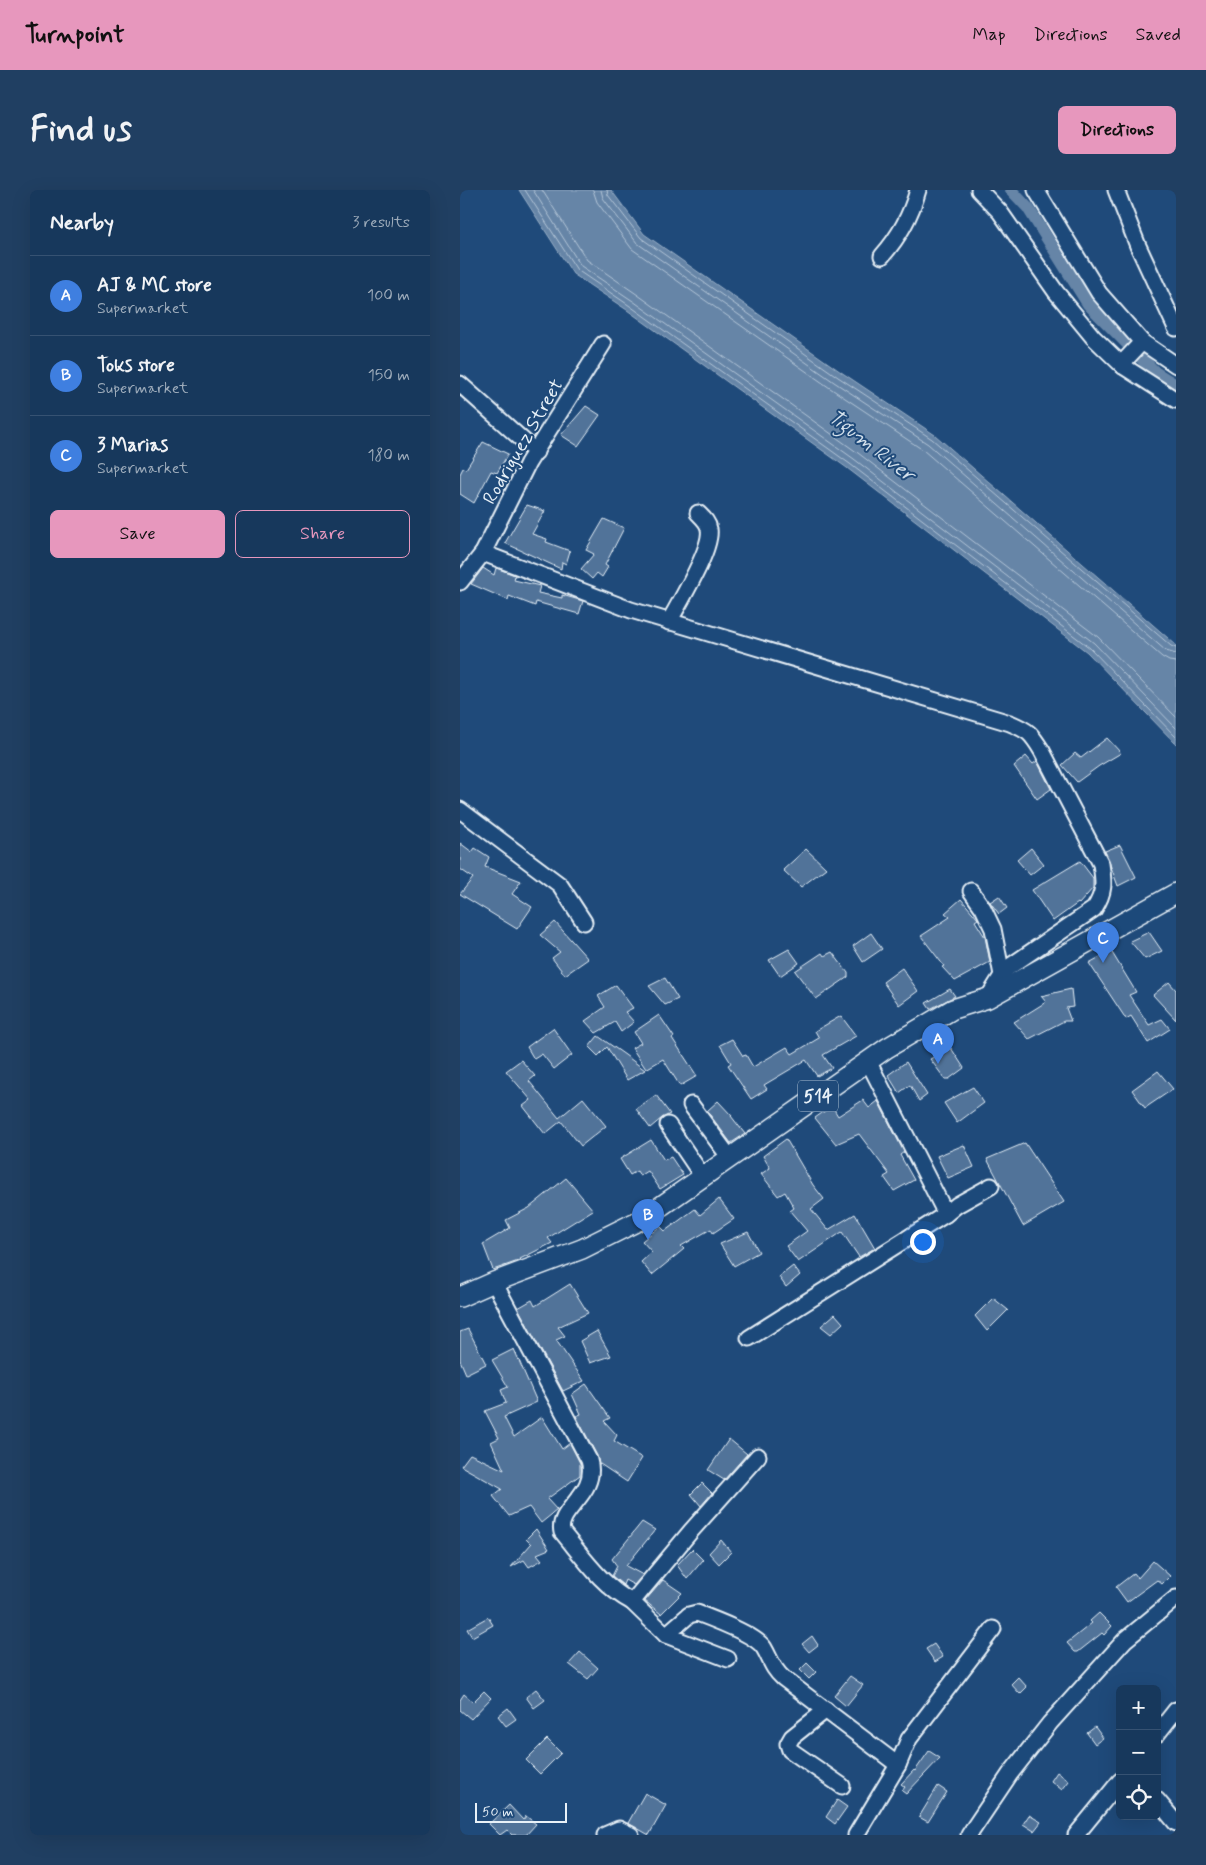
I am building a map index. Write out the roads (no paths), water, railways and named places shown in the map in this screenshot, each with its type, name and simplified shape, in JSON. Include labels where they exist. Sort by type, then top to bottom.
[{"type":"main road","name":"514","points":[[460,1297],[494,1282],[582,1249],[644,1218],[868,1061],[953,1009],[988,998],[1176,893]]},
{"type":"street","points":[[882,256],[895,241],[912,209],[918,190]]},
{"type":"street","points":[[979,190],[1000,212],[1056,292],[1093,337],[1176,400]]},
{"type":"street","points":[[1036,190],[1099,293],[1141,343],[1176,365]]},
{"type":"street","points":[[1116,190],[1138,246],[1176,328]]},
{"type":"street","points":[[1125,362],[1141,343]]},
{"type":"street","name":"Rodriguez Street","points":[[460,582],[483,552],[528,463],[604,344]]},
{"type":"street","points":[[460,384],[536,452]]},
{"type":"street","points":[[669,622],[701,560],[709,538],[709,528],[706,521],[698,514]]},
{"type":"street","points":[[483,552],[631,610],[1010,723],[1031,734],[1101,864],[1102,897],[1094,909],[1006,969],[988,998]]},
{"type":"street","points":[[460,810],[560,885],[584,922]]},
{"type":"street","points":[[971,891],[983,908],[993,929],[1002,975]]},
{"type":"street","points":[[868,1061],[946,1214]]},
{"type":"street","points":[[691,1105],[730,1158]]},
{"type":"street","points":[[668,1125],[704,1176]]},
{"type":"street","points":[[749,1338],[946,1214],[957,1205],[991,1186]]},
{"type":"street","points":[[494,1282],[591,1465],[592,1470],[589,1484],[563,1519],[560,1526],[562,1532],[602,1580],[632,1602],[666,1635],[728,1659]]},
{"type":"street","points":[[632,1602],[691,1531],[758,1456]]},
{"type":"street","points":[[969,1835],[1010,1774],[1050,1722],[1125,1640],[1176,1598]]},
{"type":"street","points":[[666,1635],[689,1615],[697,1614],[755,1639],[764,1648],[775,1671],[898,1765]]},
{"type":"street","points":[[856,1835],[898,1765],[910,1739],[993,1629]]},
{"type":"street","points":[[826,1710],[792,1737],[788,1744],[790,1750],[842,1786]]},
{"type":"street","points":[[1161,1730],[1173,1720]]},
{"type":"street","points":[[1076,1835],[1116,1785]]},
{"type":"street","points":[[1161,1805],[1176,1823]]},
{"type":"street","points":[[605,1835],[618,1829],[630,1835]]},
{"type":"water","name":"Tigum River","points":[[519,190],[611,190],[644,234],[841,372],[935,435],[1176,645],[1176,744],[1087,652],[847,468],[627,310],[573,274]]},
{"type":"waterway","points":[[1011,190],[1028,208],[1088,304],[1155,372],[1176,385]]},
{"type":"place","name":"3 Marias","points":[[1103,963]]},
{"type":"place","name":"AJ & MC store","points":[[938,1064]]},
{"type":"place","name":"Toks store","points":[[648,1240]]}]
